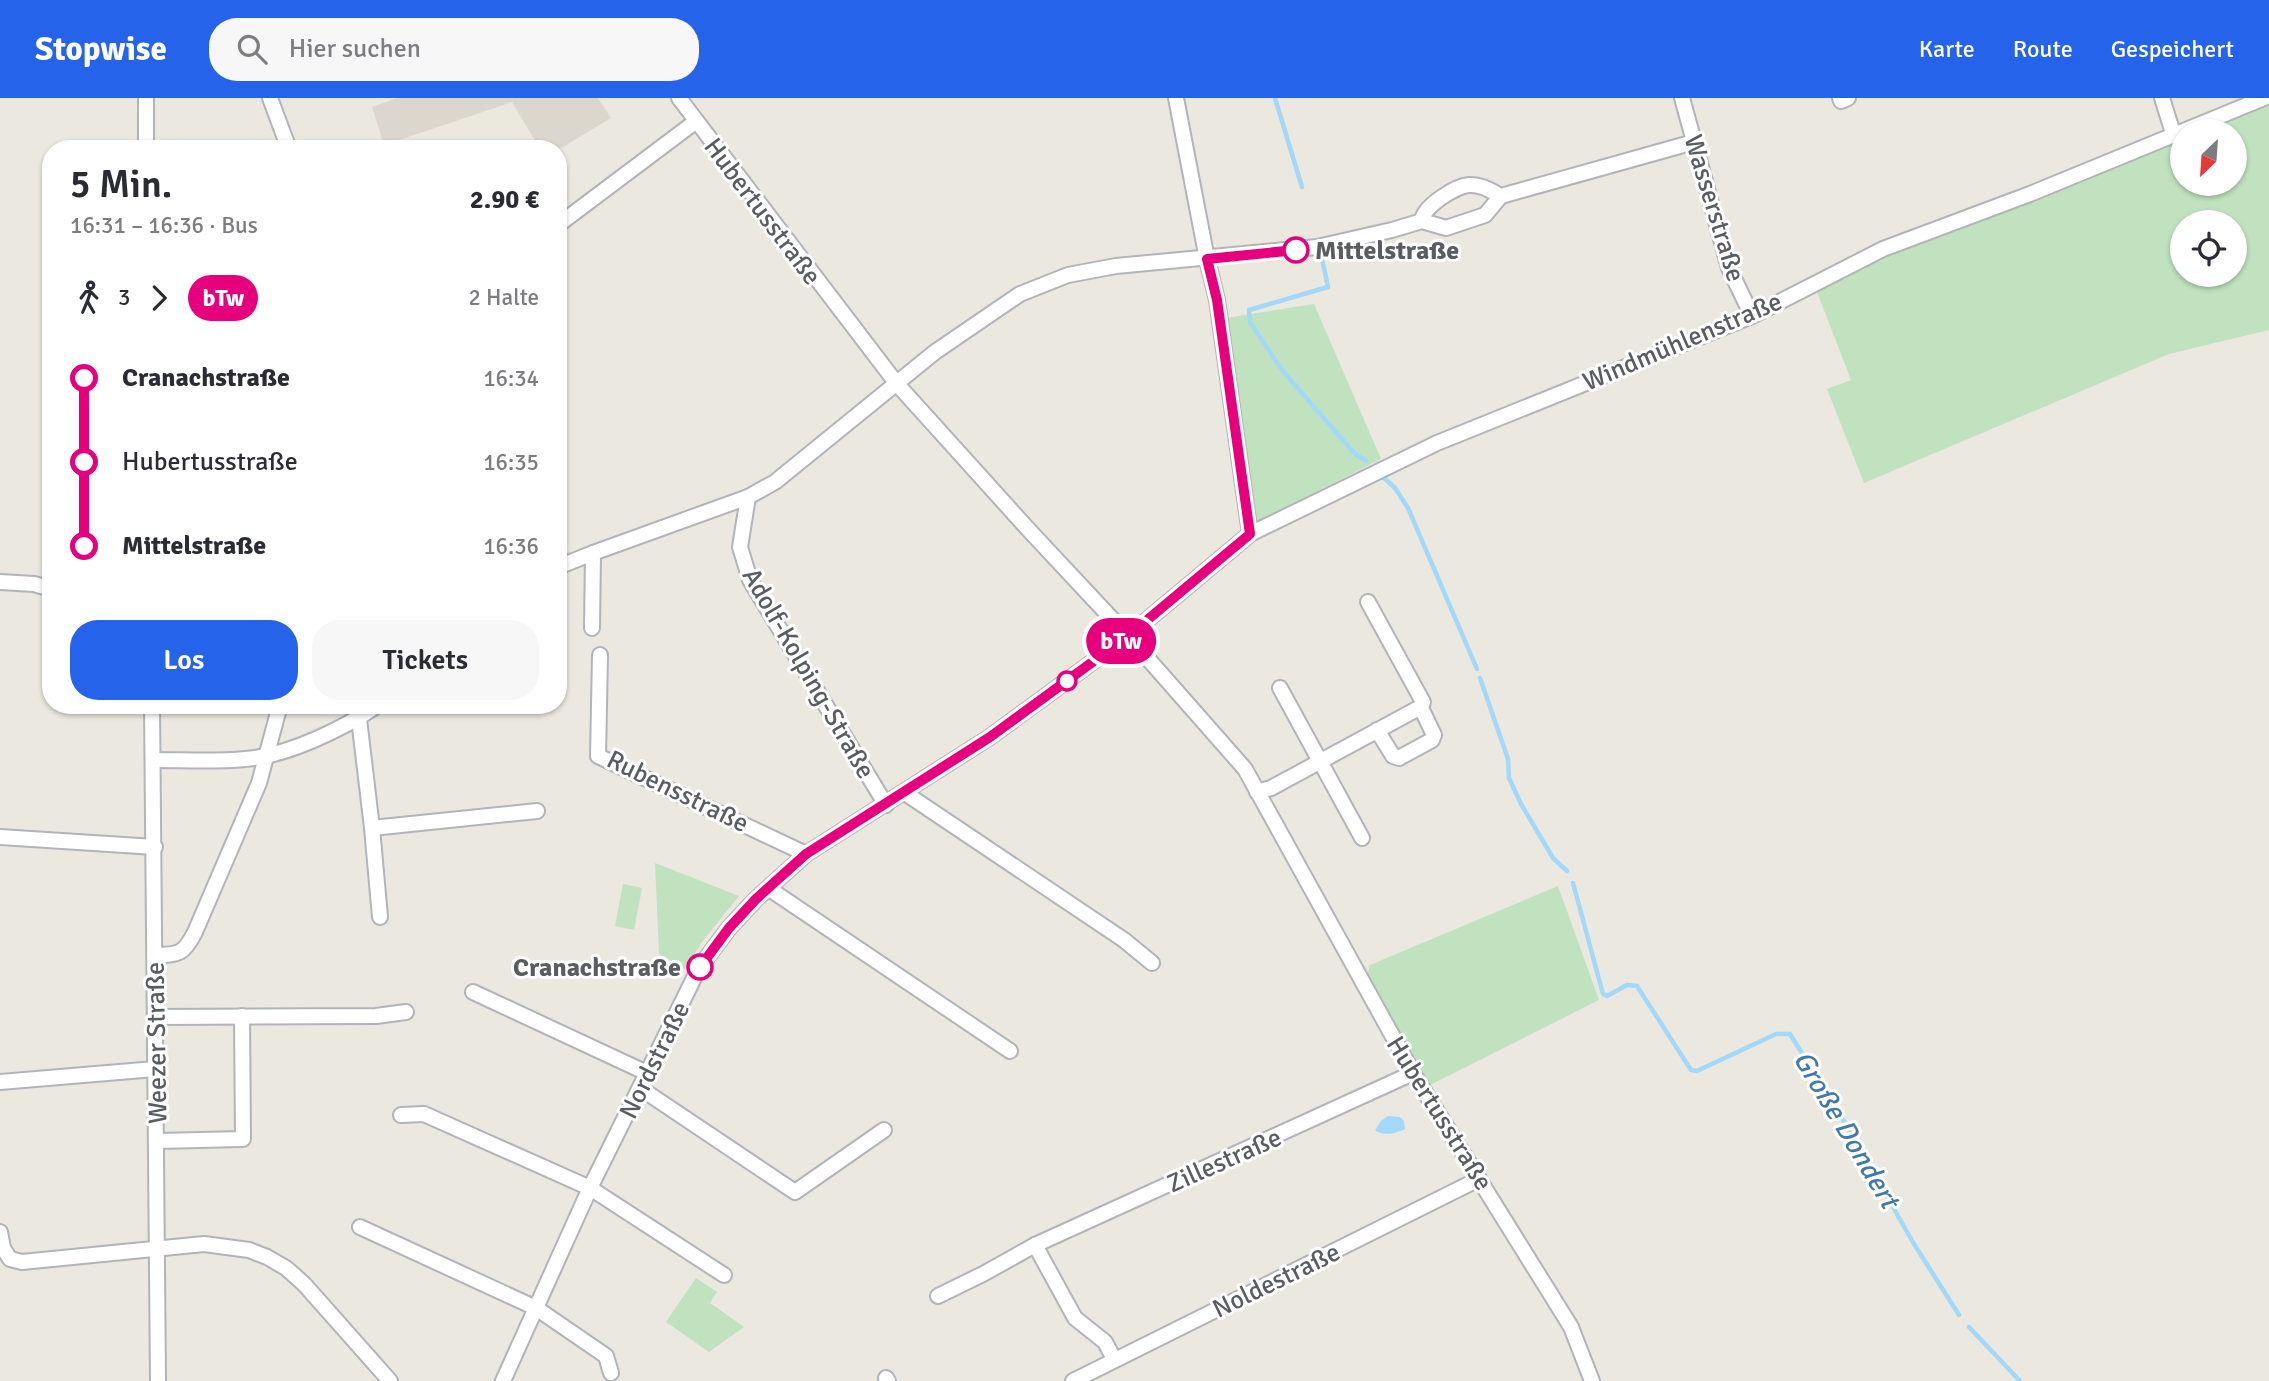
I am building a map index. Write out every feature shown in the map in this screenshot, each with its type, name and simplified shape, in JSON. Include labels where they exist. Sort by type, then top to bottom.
[{"type":"street","points":[[146,98],[146,140]]},
{"type":"street","points":[[270,98],[286,140]]},
{"type":"street","name":"Hubertusstraße","points":[[678,98],[897,384],[1245,768],[1413,1073],[1571,1327],[1592,1381]]},
{"type":"street","points":[[1176,98],[1217,300],[1250,534]]},
{"type":"street","name":"Wasserstraße","points":[[1682,98],[1729,268],[1752,316]]},
{"type":"street","points":[[1840,98],[1848,98]]},
{"type":"street","points":[[2162,98],[2170,122]]},
{"type":"street","name":"Windmühlenstraße","points":[[2212,119],[2264,98]]},
{"type":"street","points":[[567,218],[695,122]]},
{"type":"street","name":"Windmühlenstraße","points":[[1128,636],[1250,534],[1437,443],[1752,316],[1883,248],[2030,194],[2170,136]]},
{"type":"street","points":[[567,564],[593,552],[748,497],[775,482],[935,352],[1020,294],[1068,275],[1098,269],[1317,247],[1422,221],[1446,228],[1485,215],[1501,196],[1694,142]]},
{"type":"street","points":[[1422,221],[1423,214],[1432,204],[1466,185],[1479,185],[1501,196]]},
{"type":"street","name":"Adolf-Kolping-Straße","points":[[748,497],[740,547],[750,580],[886,805]]},
{"type":"street","points":[[592,628],[593,552]]},
{"type":"street","points":[[0,582],[42,586]]},
{"type":"street","points":[[1368,602],[1423,702],[1420,710]]},
{"type":"street","name":"Nordstraße","points":[[503,1381],[590,1188],[699,968],[729,928],[806,854],[990,737],[1128,636]]},
{"type":"street","name":"Rubensstraße","points":[[600,655],[598,756],[806,854]]},
{"type":"street","points":[[1280,688],[1362,838]]},
{"type":"street","points":[[1257,792],[1271,788],[1417,709],[1420,710]]},
{"type":"street","points":[[1377,730],[1393,756],[1399,758],[1434,738],[1420,710]]},
{"type":"street","name":"Weezer Straße","points":[[152,714],[158,1381]]},
{"type":"street","points":[[155,955],[174,955],[187,948],[259,783],[278,714]]},
{"type":"street","points":[[153,760],[247,759],[305,744],[366,714]]},
{"type":"street","points":[[359,719],[380,917]]},
{"type":"street","points":[[905,793],[1124,940],[1152,962]]},
{"type":"street","points":[[372,828],[537,811]]},
{"type":"street","points":[[0,837],[155,847]]},
{"type":"street","points":[[768,888],[1010,1051]]},
{"type":"street","points":[[473,992],[647,1073]]},
{"type":"street","points":[[155,1017],[376,1017],[405,1012]]},
{"type":"street","points":[[157,1140],[243,1139],[242,1016]]},
{"type":"street","points":[[0,1082],[155,1069]]},
{"type":"street","name":"Zillestraße","points":[[938,1296],[1035,1245],[1413,1073]]},
{"type":"street","points":[[640,1088],[795,1192],[884,1130]]},
{"type":"street","points":[[401,1115],[424,1114],[590,1188],[724,1275]]},
{"type":"street","name":"Noldestraße","points":[[1073,1381],[1479,1179]]},
{"type":"street","points":[[359,1227],[536,1308],[606,1356],[611,1373]]},
{"type":"street","points":[[0,1232],[3,1248],[10,1259],[22,1262],[204,1244],[249,1250],[286,1268],[304,1284],[390,1381]]},
{"type":"street","points":[[1035,1245],[1075,1318],[1105,1342],[1114,1359]]},
{"type":"shaded area","points":[[397,98],[598,98],[611,118],[567,145],[567,140],[535,140],[512,102],[399,140],[382,140],[372,107]]},
{"type":"green space","points":[[2269,98],[2269,330],[2169,354],[1864,483],[1827,389],[1851,380],[1817,292],[1883,248],[2030,194],[2170,137],[2170,196],[2247,196],[2247,119],[2213,119]]},
{"type":"green space","points":[[1314,304],[1381,459],[1253,524],[1226,318]]},
{"type":"green space","points":[[655,863],[739,896],[702,942],[685,969],[659,954]]},
{"type":"green space","points":[[623,884],[642,888],[634,930],[615,926]]},
{"type":"green space","points":[[1558,886],[1599,1000],[1428,1086],[1367,976],[1370,965]]},
{"type":"green space","points":[[696,1278],[717,1292],[710,1303],[744,1327],[709,1352],[666,1322]]},
{"type":"water","points":[[1388,1116],[1400,1117],[1404,1121],[1405,1129],[1386,1134],[1375,1130]]},
{"type":"waterway","points":[[1275,98],[1302,187]]},
{"type":"waterway","points":[[1321,254],[1328,287],[1249,310],[1250,322],[1282,370],[1355,454],[1366,461]]},
{"type":"waterway","points":[[1383,477],[1395,488],[1408,508],[1477,669]]},
{"type":"waterway","points":[[1480,678],[1508,759],[1509,778],[1553,858],[1567,871]]},
{"type":"waterway","name":"Große Dondert","points":[[1573,883],[1603,994],[1607,996],[1627,985],[1637,986],[1691,1070],[1697,1071],[1776,1034],[1790,1034],[1959,1315]]},
{"type":"waterway","name":"Große Dondert","points":[[1969,1327],[2020,1381]]},
{"type":"bus line","name":"bTw","points":[[700,967],[729,928],[756,899],[806,854],[990,737],[1128,636],[1250,534],[1217,300],[1207,259],[1296,250]]},
{"type":"place","name":"Mittelstraße","points":[[1296,250]]},
{"type":"place","name":"Cranachstraße","points":[[700,967]]}]
